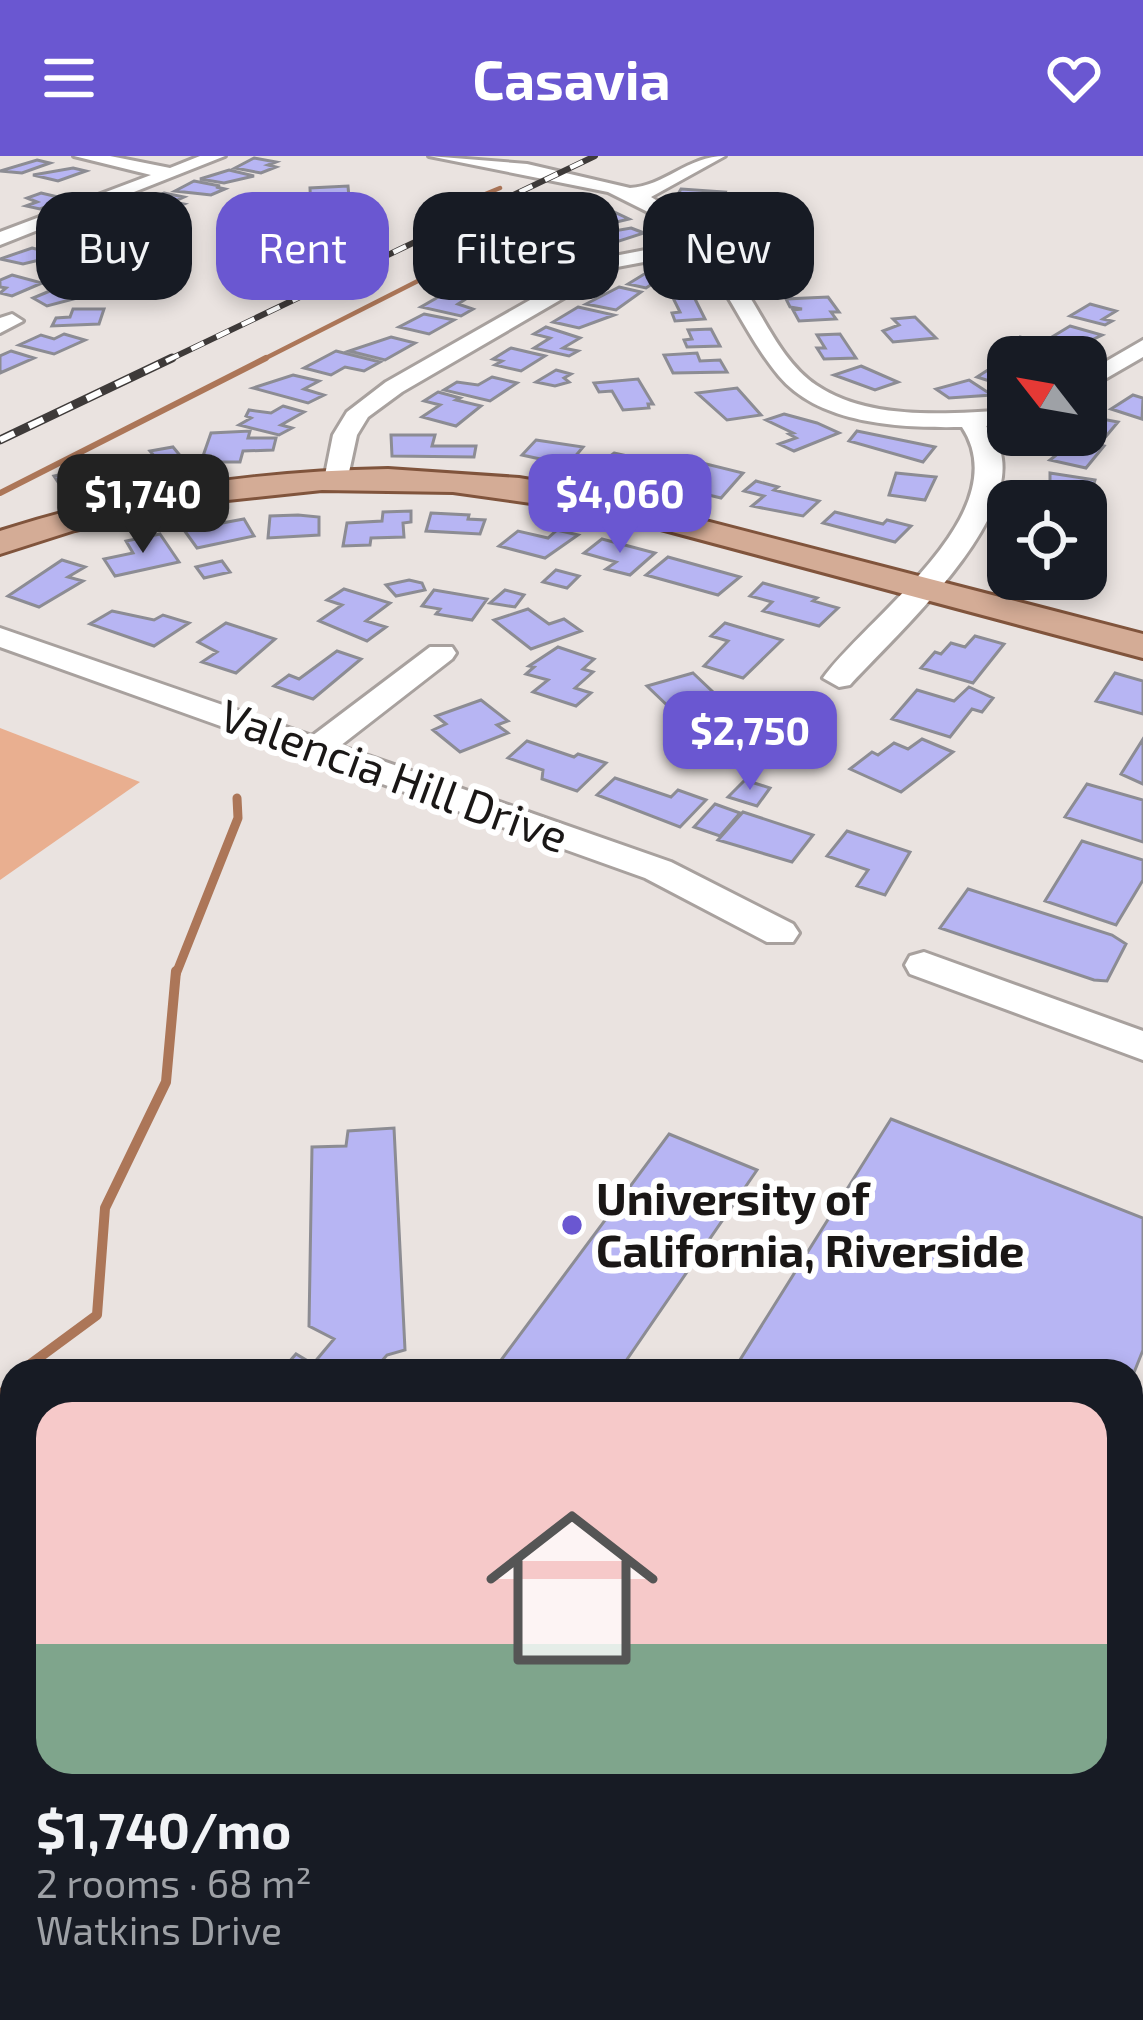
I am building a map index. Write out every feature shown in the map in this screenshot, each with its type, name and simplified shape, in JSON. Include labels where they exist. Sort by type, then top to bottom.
[{"type":"main road","points":[[0,543],[175,497],[282,482],[522,488],[1143,646]]},
{"type":"street","points":[[83,156],[171,173]]},
{"type":"street","points":[[122,192],[215,156]]},
{"type":"street","points":[[444,156],[643,202]]},
{"type":"street","points":[[633,197],[716,156]]},
{"type":"street","points":[[0,217],[36,225]]},
{"type":"street","points":[[0,239],[36,225]]},
{"type":"street","points":[[337,480],[345,435],[359,412],[394,386],[611,262],[643,256]]},
{"type":"street","points":[[744,300],[784,368],[809,390],[879,414],[987,418]]},
{"type":"street","points":[[1107,369],[1143,347]]},
{"type":"street","points":[[839,678],[921,586],[967,528],[986,494],[991,461],[969,420]]},
{"type":"street","name":"Valencia Hill Drive","points":[[0,637],[658,870],[780,933]]},
{"type":"street","points":[[316,749],[441,652]]},
{"type":"street","points":[[924,965],[1143,1046]]},
{"type":"shaded area","points":[[0,728],[140,782],[0,880]]},
{"type":"building","points":[[254,158],[276,162],[268,165],[276,167],[261,173],[235,168]]},
{"type":"building","points":[[37,160],[50,163],[22,173],[0,171]]},
{"type":"building","points":[[73,168],[86,171],[58,181],[33,175]]},
{"type":"building","points":[[229,170],[254,176],[224,183],[200,179]]},
{"type":"building","points":[[194,181],[225,189],[211,195],[175,191]]},
{"type":"building","points":[[348,186],[349,192],[310,192],[310,188]]},
{"type":"building","points":[[631,228],[643,233],[619,241],[619,230]]},
{"type":"building","points":[[36,249],[36,261],[23,264],[0,259]]},
{"type":"building","points":[[12,275],[36,281],[36,286],[12,296],[0,293],[6,288],[0,287],[0,280]]},
{"type":"building","points":[[643,275],[643,287],[628,284]]},
{"type":"building","points":[[619,287],[641,292],[616,310],[586,304],[619,300]]},
{"type":"building","points":[[828,297],[839,312],[831,312],[836,319],[799,321],[793,310],[802,309],[790,307],[786,300]]},
{"type":"building","points":[[36,300],[70,300],[47,306]]},
{"type":"building","points":[[433,300],[464,300],[458,304],[473,309],[461,316],[421,307]]},
{"type":"building","points":[[674,300],[696,300],[705,319],[675,321],[672,313],[680,312]]},
{"type":"building","points":[[1090,304],[1116,311],[1103,319],[1112,321],[1105,325],[1070,316]]},
{"type":"building","points":[[578,307],[614,315],[579,328],[553,322]]},
{"type":"building","points":[[73,309],[104,309],[99,324],[52,326],[56,318],[70,317]]},
{"type":"building","points":[[424,314],[454,320],[429,334],[399,327]]},
{"type":"building","points":[[915,317],[936,338],[893,342],[883,331],[899,325],[893,319]]},
{"type":"building","points":[[1070,326],[1102,335],[1100,336],[1054,336]]},
{"type":"building","points":[[546,327],[580,338],[563,348],[578,351],[569,356],[534,348],[550,338],[534,334]]},
{"type":"building","points":[[711,329],[720,346],[687,347],[684,340],[692,339],[688,330]]},
{"type":"building","points":[[64,334],[85,340],[54,354],[19,345],[41,335],[54,339]]},
{"type":"building","points":[[840,334],[856,358],[824,359],[817,348],[825,348],[817,335]]},
{"type":"building","points":[[391,337],[415,343],[385,360],[349,351]]},
{"type":"building","points":[[511,348],[545,356],[521,371],[495,365],[502,361],[493,359]]},
{"type":"building","points":[[11,351],[34,358],[0,373],[0,356]]},
{"type":"building","points":[[336,351],[380,362],[364,371],[345,367],[331,375],[304,368]]},
{"type":"building","points":[[697,353],[700,361],[720,360],[727,372],[673,373],[664,355]]},
{"type":"building","points":[[861,366],[898,382],[875,390],[834,375]]},
{"type":"building","points":[[556,370],[571,374],[564,378],[569,382],[555,386],[536,382]]},
{"type":"building","points":[[293,375],[319,381],[304,389],[324,395],[308,403],[253,388]]},
{"type":"building","points":[[492,377],[517,383],[490,401],[444,390],[457,382],[478,385]]},
{"type":"building","points":[[638,379],[653,404],[649,408],[623,410],[612,391],[599,392],[594,383]]},
{"type":"building","points":[[969,380],[987,395],[949,398],[936,389]]},
{"type":"building","points":[[737,388],[761,415],[727,420],[697,393]]},
{"type":"building","points":[[438,392],[481,406],[456,426],[422,417],[440,405],[424,401]]},
{"type":"building","points":[[1133,395],[1143,398],[1142,419],[1111,409]]},
{"type":"building","points":[[283,406],[304,412],[281,425],[292,428],[279,435],[239,425],[251,418],[246,416],[249,410],[271,413]]},
{"type":"building","points":[[784,414],[839,433],[794,451],[779,444],[796,438],[789,434],[793,433],[766,420]]},
{"type":"building","points":[[250,431],[248,438],[276,438],[273,450],[243,451],[240,462],[208,462],[210,456],[203,456],[211,433]]},
{"type":"building","points":[[857,431],[935,447],[923,462],[849,441]]},
{"type":"building","points":[[391,435],[435,435],[432,446],[476,446],[474,457],[392,456]]},
{"type":"building","points":[[536,440],[583,447],[568,465],[522,455]]},
{"type":"building","points":[[173,447],[188,465],[96,481],[88,471],[155,457],[150,451]]},
{"type":"building","points":[[614,453],[665,461],[646,479],[595,468]]},
{"type":"building","points":[[1055,456],[1096,456],[1086,468],[1050,460]]},
{"type":"building","points":[[694,461],[743,473],[721,498],[688,490],[697,482],[677,474]]},
{"type":"building","points":[[78,471],[86,483],[62,488],[54,476]]},
{"type":"building","points":[[896,473],[936,477],[925,500],[889,495]]},
{"type":"building","points":[[1050,473],[1095,480],[1050,480]]},
{"type":"building","points":[[756,481],[819,501],[803,516],[752,506],[764,496],[744,491]]},
{"type":"building","points":[[411,511],[411,522],[403,523],[404,537],[371,538],[370,545],[343,546],[347,523],[382,521],[383,512]]},
{"type":"building","points":[[835,512],[911,526],[895,542],[823,523]]},
{"type":"building","points":[[431,513],[485,520],[480,534],[426,531]]},
{"type":"building","points":[[270,516],[319,517],[319,535],[268,538]]},
{"type":"building","points":[[244,519],[254,536],[197,548],[184,530]]},
{"type":"building","points":[[557,530],[578,535],[545,558],[499,546],[518,531],[548,538]]},
{"type":"building","points":[[160,534],[179,562],[115,576],[104,559],[133,553],[126,541]]},
{"type":"building","points":[[602,539],[655,553],[630,575],[606,569],[616,562],[584,553]]},
{"type":"building","points":[[668,557],[740,577],[718,595],[646,575]]},
{"type":"building","points":[[62,560],[85,567],[68,577],[83,581],[39,607],[8,596]]},
{"type":"building","points":[[222,561],[230,572],[204,578],[196,567]]},
{"type":"building","points":[[556,570],[579,576],[567,588],[543,582]]},
{"type":"building","points":[[409,580],[422,583],[425,590],[396,596],[386,585]]},
{"type":"building","points":[[763,583],[838,608],[819,626],[763,611],[772,602],[750,596]]},
{"type":"building","points":[[344,589],[390,603],[366,621],[386,627],[367,641],[319,621],[342,605],[327,600]]},
{"type":"building","points":[[434,590],[487,599],[472,620],[436,614],[440,609],[422,606]]},
{"type":"building","points":[[505,590],[524,595],[515,607],[490,603]]},
{"type":"building","points":[[528,609],[549,624],[564,619],[581,631],[531,649],[494,620]]},
{"type":"building","points":[[112,611],[154,620],[163,615],[189,623],[154,646],[90,624]]},
{"type":"building","points":[[226,623],[275,639],[236,673],[202,662],[217,652],[198,642]]},
{"type":"building","points":[[725,623],[782,640],[743,678],[704,666],[728,641],[711,636]]},
{"type":"building","points":[[975,636],[1004,644],[973,683],[921,668],[935,652],[941,654],[951,643],[965,647]]},
{"type":"building","points":[[558,647],[594,659],[583,669],[593,672],[575,688],[591,693],[576,706],[533,692],[548,680],[526,674],[534,667],[529,666]]},
{"type":"building","points":[[337,651],[361,659],[313,699],[274,686],[289,675],[299,679]]},
{"type":"building","points":[[693,673],[714,693],[707,694],[734,715],[691,728],[647,686]]},
{"type":"building","points":[[1115,673],[1143,681],[1143,714],[1096,701]]},
{"type":"building","points":[[969,687],[993,698],[982,712],[972,709],[950,737],[892,719],[917,690],[954,701]]},
{"type":"building","points":[[481,700],[508,721],[497,725],[508,733],[460,752],[433,730],[446,724],[436,716]]},
{"type":"building","points":[[765,704],[800,714],[786,729],[833,748],[823,760],[804,754],[798,761],[731,739]]},
{"type":"building","points":[[922,739],[953,752],[901,792],[850,769],[872,752],[878,755],[894,743],[908,749]]},
{"type":"building","points":[[1143,739],[1143,784],[1121,774]]},
{"type":"building","points":[[527,741],[606,763],[577,791],[542,779],[543,770],[508,758]]},
{"type":"building","points":[[615,778],[671,797],[678,790],[706,800],[680,827],[597,795]]},
{"type":"building","points":[[745,780],[770,788],[757,806],[728,797]]},
{"type":"building","points":[[1087,784],[1143,800],[1143,842],[1065,817]]},
{"type":"building","points":[[715,804],[740,813],[720,836],[694,827]]},
{"type":"building","points":[[743,812],[813,835],[792,862],[718,840]]},
{"type":"building","points":[[847,831],[910,852],[885,895],[857,886],[868,870],[827,856]]},
{"type":"building","points":[[1082,841],[1143,860],[1143,880],[1116,925],[1045,901]]},
{"type":"building","points":[[968,889],[1112,935],[1126,944],[1107,981],[1094,980],[940,928]]},
{"type":"building","points":[[891,1119],[1143,1218],[1139,1359],[741,1359]]},
{"type":"building","points":[[394,1128],[405,1350],[384,1359],[317,1359],[334,1339],[309,1326],[312,1147],[346,1146],[348,1131]]},
{"type":"building","points":[[669,1134],[757,1170],[627,1359],[502,1359]]},
{"type":"waterway","points":[[490,192],[500,188]]},
{"type":"waterway","points":[[260,361],[413,283]]},
{"type":"waterway","points":[[0,493],[266,358]]},
{"type":"waterway","points":[[176,974],[238,818],[237,798]]},
{"type":"waterway","points":[[37,1359],[97,1315],[105,1208],[166,1082],[176,971]]},
{"type":"railway","points":[[166,361],[595,156]]},
{"type":"railway","points":[[0,440],[172,358]]},
{"type":"place","name":"University of California, Riverside","points":[[572,1225]]}]
